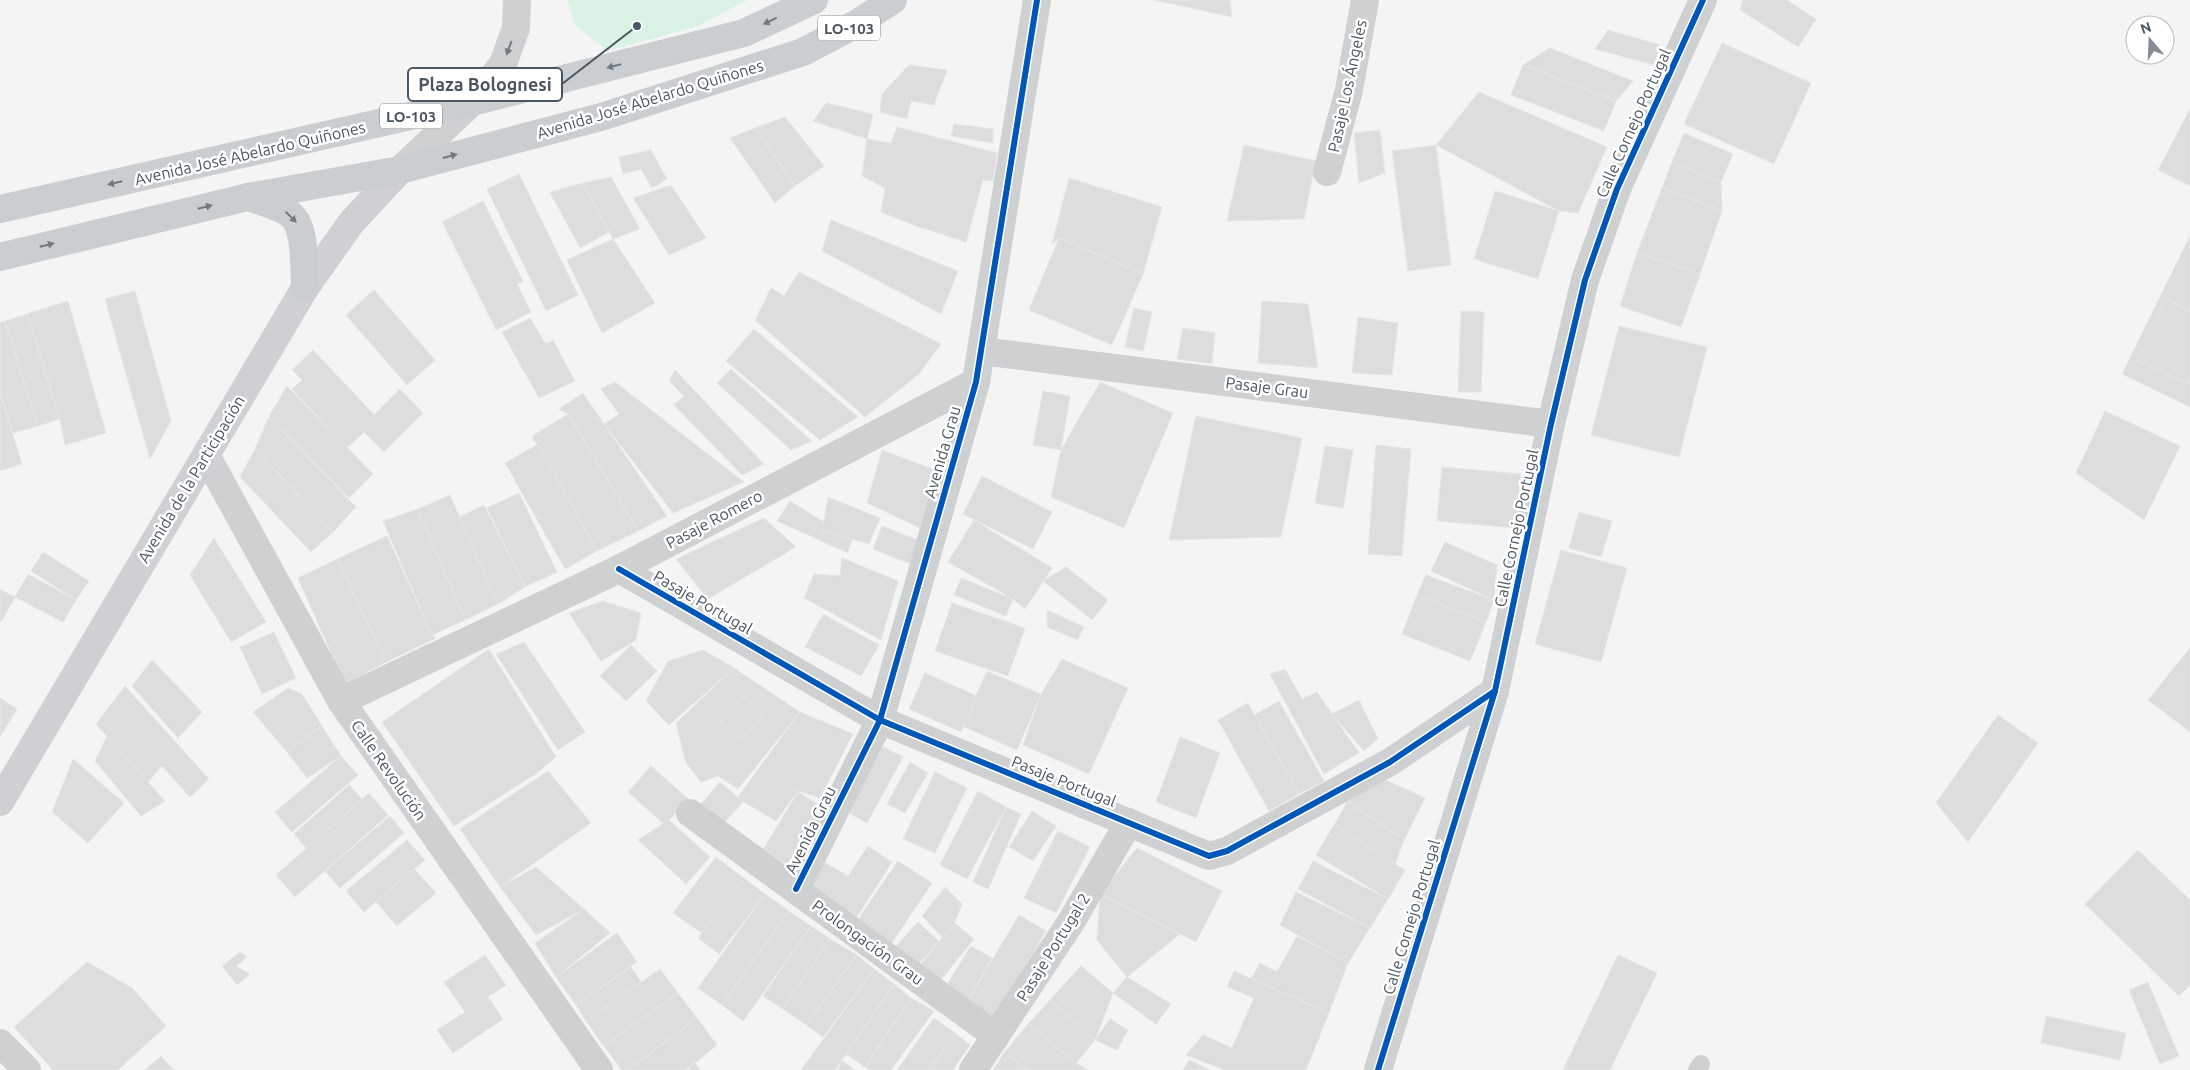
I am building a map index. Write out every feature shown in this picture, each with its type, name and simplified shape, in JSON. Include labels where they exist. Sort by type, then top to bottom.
[{"type":"main road","name":"Avenida José Abelardo Quiñones","points":[[0,209],[472,102],[744,34],[814,0]]},
{"type":"main road","name":"Avenida José Abelardo Quiñones","points":[[0,257],[248,197],[400,170],[601,116],[803,52],[856,24],[893,0]]},
{"type":"main road","name":"Avenida de la Participación","points":[[0,802],[305,288],[351,223],[400,170]]},
{"type":"main road","points":[[248,197],[286,212],[294,218],[300,229],[305,288]]},
{"type":"street","points":[[400,170],[472,102],[503,64],[516,28],[517,0]]},
{"type":"street","name":"Avenida Grau","points":[[796,889],[880,720],[976,382],[1037,0]]},
{"type":"street","name":"Pasaje Los Ángeles","points":[[1328,172],[1349,90],[1365,0]]},
{"type":"street","name":"Calle Cornejo Portugal","points":[[1378,1070],[1495,691],[1585,280],[1617,189],[1703,0]]},
{"type":"street","name":"Pasaje Grau","points":[[982,351],[1552,424]]},
{"type":"street","name":"Pasaje Romero","points":[[341,701],[620,569],[976,382]]},
{"type":"street","name":"Calle Revolución","points":[[206,455],[341,701],[599,1070]]},
{"type":"street","name":"Pasaje Portugal","points":[[620,569],[880,720],[1209,856],[1227,851],[1390,762],[1495,691]]},
{"type":"street","name":"Prolongación Grau","points":[[690,813],[996,1036]]},
{"type":"street","name":"Pasaje Portugal 2","points":[[973,1070],[1071,922],[1129,822]]},
{"type":"street","points":[[0,1043],[27,1070]]},
{"type":"green space","points":[[567,0],[747,0],[698,26],[608,51],[575,25]]},
{"type":"building","points":[[1154,0],[1230,0],[1232,17]]},
{"type":"building","points":[[1743,0],[1787,0],[1816,19],[1798,47],[1740,10]]},
{"type":"building","points":[[1608,30],[1660,45],[1654,65],[1595,49]]},
{"type":"building","points":[[1722,43],[1811,83],[1774,164],[1684,124]]},
{"type":"building","points":[[1550,48],[1633,81],[1616,101],[1523,65]]},
{"type":"building","points":[[909,65],[947,70],[934,105],[911,101],[907,119],[880,112],[882,94]]},
{"type":"building","points":[[1523,65],[1616,101],[1604,131],[1511,95]]},
{"type":"building","points":[[1479,92],[1607,147],[1578,213],[1559,211],[1436,145]]},
{"type":"building","points":[[826,103],[873,114],[867,139],[813,121]]},
{"type":"building","points":[[2190,109],[2190,186],[2158,170]]},
{"type":"building","points":[[785,117],[824,166],[795,186],[755,128]]},
{"type":"building","points":[[954,124],[993,129],[993,143],[951,136]]},
{"type":"building","points":[[897,127],[997,153],[993,181],[983,180],[966,242],[916,226],[881,212],[885,188],[862,176],[867,139],[891,143]]},
{"type":"building","points":[[755,128],[795,186],[775,203],[730,138]]},
{"type":"building","points":[[1380,130],[1385,173],[1359,183],[1354,133]]},
{"type":"building","points":[[1684,133],[1733,154],[1721,182],[1672,162]]},
{"type":"building","points":[[1244,145],[1316,161],[1304,219],[1227,221]]},
{"type":"building","points":[[1436,145],[1451,265],[1408,271],[1392,151]]},
{"type":"building","points":[[651,150],[667,179],[652,188],[641,169],[623,174],[619,157]]},
{"type":"building","points":[[1672,162],[1721,182],[1722,211],[1662,188]]},
{"type":"building","points":[[519,174],[578,295],[546,311],[487,189]]},
{"type":"building","points":[[611,177],[640,229],[613,239],[583,183]]},
{"type":"building","points":[[1069,178],[1162,207],[1143,274],[1059,238],[1052,244]]},
{"type":"building","points":[[583,183],[609,232],[580,248],[550,192]]},
{"type":"building","points":[[671,185],[706,238],[669,255],[633,198]]},
{"type":"building","points":[[1662,188],[1722,211],[1700,274],[1637,253]]},
{"type":"building","points":[[1495,191],[1559,211],[1538,279],[1474,259]]},
{"type":"building","points":[[483,201],[523,281],[517,284],[531,312],[496,330],[442,222]]},
{"type":"building","points":[[831,220],[958,271],[941,314],[822,251]]},
{"type":"building","points":[[2190,236],[2190,407],[2122,374]]},
{"type":"building","points":[[1059,238],[1143,274],[1112,345],[1029,310]]},
{"type":"building","points":[[613,239],[655,303],[602,333],[567,260]]},
{"type":"building","points":[[1637,253],[1700,274],[1681,327],[1620,306]]},
{"type":"building","points":[[799,272],[941,344],[919,374],[865,417],[755,320],[771,288],[784,296]]},
{"type":"building","points":[[374,290],[435,360],[407,385],[346,315]]},
{"type":"building","points":[[135,291],[171,421],[150,459],[105,299]]},
{"type":"building","points":[[2167,299],[2190,311],[2190,385],[2137,360]]},
{"type":"building","points":[[68,301],[106,433],[65,445],[60,419],[27,314]]},
{"type":"building","points":[[1262,301],[1308,304],[1318,368],[1258,363]]},
{"type":"building","points":[[1134,308],[1152,312],[1143,351],[1125,347]]},
{"type":"building","points":[[1461,311],[1484,312],[1481,392],[1458,392]]},
{"type":"building","points":[[27,314],[60,419],[38,426],[5,321]]},
{"type":"building","points":[[1358,317],[1398,323],[1392,375],[1352,373]]},
{"type":"building","points":[[530,318],[546,344],[553,340],[575,381],[539,398],[502,332]]},
{"type":"building","points":[[5,321],[38,426],[13,433],[0,391],[0,322]]},
{"type":"building","points":[[1619,326],[1707,347],[1679,457],[1591,435]]},
{"type":"building","points":[[1183,328],[1215,333],[1212,364],[1177,359]]},
{"type":"building","points":[[754,329],[858,417],[820,440],[726,361]]},
{"type":"building","points":[[313,350],[397,439],[384,452],[364,432],[347,448],[292,389],[302,380],[292,370]]},
{"type":"building","points":[[731,369],[812,441],[791,450],[717,383]]},
{"type":"building","points":[[675,370],[764,464],[742,475],[674,405],[684,396],[669,381]]},
{"type":"building","points":[[615,382],[744,482],[673,513],[604,424],[619,414],[601,389]]},
{"type":"building","points":[[1100,382],[1173,413],[1124,528],[1051,497],[1061,450]]},
{"type":"building","points":[[287,386],[373,474],[349,498],[269,417]]},
{"type":"building","points":[[400,389],[423,413],[397,439],[374,415]]},
{"type":"building","points":[[1043,391],[1070,396],[1061,450],[1033,445]]},
{"type":"building","points":[[0,392],[22,464],[0,471]]},
{"type":"building","points":[[583,393],[667,516],[638,531],[568,414],[559,409]]},
{"type":"building","points":[[2105,411],[2180,446],[2144,520],[2076,473]]},
{"type":"building","points":[[568,414],[638,531],[597,551],[532,436]]},
{"type":"building","points":[[1196,416],[1302,438],[1281,537],[1169,540]]},
{"type":"building","points":[[269,417],[356,507],[333,532],[255,449]]},
{"type":"building","points":[[538,444],[597,551],[565,569],[505,463]]},
{"type":"building","points":[[1376,445],[1411,449],[1402,556],[1368,554]]},
{"type":"building","points":[[1325,446],[1353,450],[1343,508],[1315,503]]},
{"type":"building","points":[[255,449],[333,532],[311,552],[240,477]]},
{"type":"building","points":[[882,450],[938,471],[920,528],[867,503]]},
{"type":"building","points":[[1442,467],[1521,474],[1516,528],[1437,521]]},
{"type":"building","points":[[982,476],[1052,512],[1033,549],[963,514]]},
{"type":"building","points":[[519,493],[557,572],[525,587],[487,508]]},
{"type":"building","points":[[450,495],[498,604],[465,620],[418,509]]},
{"type":"building","points":[[828,497],[880,518],[869,544],[822,531]]},
{"type":"building","points":[[790,501],[824,522],[822,531],[852,539],[848,553],[777,521]]},
{"type":"building","points":[[484,505],[525,587],[498,604],[459,517]]},
{"type":"building","points":[[418,509],[465,620],[432,635],[383,521]]},
{"type":"building","points":[[1579,512],[1612,521],[1601,557],[1569,548]]},
{"type":"building","points":[[764,518],[796,547],[708,599],[676,559]]},
{"type":"building","points":[[974,520],[1052,568],[1025,609],[1013,599],[948,562]]},
{"type":"building","points":[[882,526],[923,542],[913,565],[873,549]]},
{"type":"building","points":[[387,536],[432,635],[436,638],[386,662],[337,559]]},
{"type":"building","points":[[214,538],[266,622],[231,642],[190,575]]},
{"type":"building","points":[[1445,542],[1497,565],[1494,600],[1431,571]]},
{"type":"building","points":[[1561,550],[1627,568],[1601,662],[1535,644]]},
{"type":"building","points":[[43,552],[89,581],[76,600],[31,571]]},
{"type":"building","points":[[842,558],[898,581],[881,640],[804,598],[814,574],[840,576]]},
{"type":"building","points":[[337,559],[386,662],[345,684],[298,578]]},
{"type":"building","points":[[1066,567],[1108,600],[1092,620],[1043,581]]},
{"type":"building","points":[[28,574],[76,600],[63,622],[15,597]]},
{"type":"building","points":[[1426,575],[1494,600],[1486,622],[1417,595]]},
{"type":"building","points":[[961,578],[1013,599],[1006,616],[954,595]]},
{"type":"building","points":[[0,589],[15,597],[1,622],[0,621]]},
{"type":"building","points":[[1417,595],[1486,622],[1470,661],[1402,634]]},
{"type":"building","points":[[603,601],[641,613],[636,640],[601,661],[569,613]]},
{"type":"building","points":[[952,603],[1025,628],[1008,676],[935,651]]},
{"type":"building","points":[[1047,610],[1084,627],[1078,640],[1047,627]]},
{"type":"building","points":[[823,614],[879,645],[861,676],[805,647]]},
{"type":"building","points":[[274,632],[296,678],[262,694],[240,647]]},
{"type":"building","points":[[524,642],[585,732],[558,750],[496,654]]},
{"type":"building","points":[[631,645],[657,671],[626,701],[600,676]]},
{"type":"building","points":[[2190,648],[2190,732],[2148,700]]},
{"type":"building","points":[[489,649],[556,757],[537,773],[454,826],[382,722]]},
{"type":"building","points":[[703,650],[734,668],[669,725],[646,701],[668,661]]},
{"type":"building","points":[[1062,659],[1128,688],[1089,774],[1023,745],[1041,694]]},
{"type":"building","points":[[152,660],[202,712],[178,738],[132,686]]},
{"type":"building","points":[[734,668],[800,712],[738,789],[718,776],[701,782],[686,763],[676,723]]},
{"type":"building","points":[[1285,669],[1302,699],[1317,692],[1359,753],[1324,774],[1270,674]]},
{"type":"building","points":[[987,671],[1041,694],[1017,750],[962,726]]},
{"type":"building","points":[[925,673],[977,696],[961,732],[909,709]]},
{"type":"building","points":[[125,686],[209,779],[190,797],[162,766],[148,782],[96,724]]},
{"type":"building","points":[[288,688],[302,694],[322,726],[287,752],[253,712]]},
{"type":"building","points":[[741,696],[764,713],[743,740],[720,723]]},
{"type":"building","points":[[0,698],[17,709],[0,737]]},
{"type":"building","points":[[1359,700],[1378,739],[1364,751],[1332,714]]},
{"type":"building","points":[[1279,701],[1324,781],[1299,794],[1254,715]]},
{"type":"building","points":[[1248,703],[1299,794],[1269,811],[1218,720]]},
{"type":"building","points":[[800,712],[853,734],[820,798],[798,791],[776,821],[737,798]]},
{"type":"building","points":[[1998,715],[2038,743],[1968,842],[1936,803]]},
{"type":"building","points":[[322,726],[341,756],[307,778],[287,752]]},
{"type":"building","points":[[107,736],[165,801],[141,816],[95,761]]},
{"type":"building","points":[[1180,737],[1220,753],[1196,818],[1156,802]]},
{"type":"building","points":[[883,747],[903,757],[867,823],[847,812]]},
{"type":"building","points":[[341,756],[358,775],[292,832],[275,812]]},
{"type":"building","points":[[73,759],[124,803],[88,843],[52,812]]},
{"type":"building","points":[[910,762],[928,773],[905,813],[887,804]]},
{"type":"building","points":[[651,766],[688,799],[665,825],[628,792]]},
{"type":"building","points":[[548,771],[591,823],[500,887],[460,829]]},
{"type":"building","points":[[935,772],[967,788],[935,853],[903,839]]},
{"type":"building","points":[[1384,779],[1425,798],[1404,840],[1347,802]]},
{"type":"building","points":[[720,782],[743,802],[718,830],[696,810]]},
{"type":"building","points":[[349,785],[362,799],[307,849],[294,834]]},
{"type":"building","points":[[978,791],[1006,807],[967,879],[940,865]]},
{"type":"building","points":[[798,792],[824,808],[789,866],[763,850]]},
{"type":"building","points":[[369,793],[388,815],[295,897],[276,875]]},
{"type":"building","points":[[1347,802],[1404,840],[1395,864],[1334,825]]},
{"type":"building","points":[[1006,807],[1021,814],[988,889],[973,882]]},
{"type":"building","points":[[1032,811],[1056,826],[1033,861],[1009,847]]},
{"type":"building","points":[[390,816],[404,833],[340,888],[325,871]]},
{"type":"building","points":[[669,820],[710,857],[686,884],[638,840]]},
{"type":"building","points":[[1334,825],[1405,870],[1388,899],[1316,855]]},
{"type":"building","points":[[1058,831],[1090,847],[1056,913],[1024,898]]},
{"type":"building","points":[[407,840],[425,860],[364,912],[346,891]]},
{"type":"building","points":[[868,846],[892,862],[856,918],[808,888],[824,862],[848,876]]},
{"type":"building","points":[[1137,848],[1222,891],[1196,942],[1100,894]]},
{"type":"building","points":[[2138,850],[2190,900],[2190,985],[2179,996],[2085,904]]},
{"type":"building","points":[[716,857],[745,879],[703,934],[673,913]]},
{"type":"building","points":[[898,861],[932,883],[887,950],[853,927]]},
{"type":"building","points":[[1313,861],[1388,899],[1370,928],[1298,889]]},
{"type":"building","points":[[536,867],[584,909],[536,935],[500,887]]},
{"type":"building","points":[[414,869],[436,893],[397,926],[376,902]]},
{"type":"building","points":[[745,879],[765,894],[719,954],[698,938]]},
{"type":"building","points":[[945,887],[962,904],[947,942],[922,916]]},
{"type":"building","points":[[1296,892],[1370,928],[1348,963],[1280,925]]},
{"type":"building","points":[[765,894],[789,911],[722,1005],[698,988]]},
{"type":"building","points":[[1100,894],[1180,934],[1127,977],[1097,940]]},
{"type":"building","points":[[584,909],[610,933],[556,977],[535,943]]},
{"type":"building","points":[[789,911],[811,926],[743,1021],[722,1005]]},
{"type":"building","points":[[1019,915],[1046,931],[994,1019],[966,1003]]},
{"type":"building","points":[[918,922],[939,941],[916,967],[895,947]]},
{"type":"building","points":[[954,923],[974,939],[940,981],[920,965]]},
{"type":"building","points":[[811,926],[830,939],[783,1009],[763,996]]},
{"type":"building","points":[[617,933],[637,962],[576,1005],[556,977]]},
{"type":"building","points":[[1297,936],[1348,963],[1329,1013],[1251,979],[1260,963],[1277,972]]},
{"type":"building","points":[[830,939],[857,955],[806,1025],[783,1009]]},
{"type":"building","points":[[971,946],[992,958],[966,1003],[948,983]]},
{"type":"building","points":[[240,952],[247,957],[236,966],[250,974],[237,985],[222,966]]},
{"type":"building","points":[[485,955],[506,985],[488,997],[503,1019],[453,1053],[437,1030],[465,1012],[444,982]]},
{"type":"building","points":[[857,955],[874,969],[823,1037],[806,1025]]},
{"type":"building","points":[[1618,955],[1657,973],[1610,1070],[1563,1070]]},
{"type":"building","points":[[87,962],[132,988],[166,1026],[118,1070],[53,1070],[14,1027]]},
{"type":"building","points":[[1081,966],[1113,993],[1095,1040],[1050,1000]]},
{"type":"building","points":[[631,967],[642,983],[586,1021],[576,1005]]},
{"type":"building","points":[[660,969],[678,993],[604,1046],[586,1021]]},
{"type":"building","points":[[874,969],[894,984],[835,1070],[801,1070]]},
{"type":"building","points":[[1234,971],[1329,1013],[1306,1070],[1225,1070],[1186,1055],[1203,1035],[1232,1048],[1254,998],[1227,987]]},
{"type":"building","points":[[1127,977],[1171,1004],[1156,1024],[1113,993]]},
{"type":"building","points":[[2148,982],[2179,1056],[2160,1064],[2129,990]]},
{"type":"building","points":[[894,984],[911,998],[865,1067],[846,1054]]},
{"type":"building","points":[[678,993],[697,1018],[628,1070],[622,1070],[604,1046]]},
{"type":"building","points":[[911,998],[934,1011],[891,1070],[870,1070],[865,1067]]},
{"type":"building","points":[[1050,1000],[1095,1040],[1076,1063],[1028,1024]]},
{"type":"building","points":[[2046,1016],[2126,1033],[2120,1060],[2041,1043]]},
{"type":"building","points":[[697,1018],[717,1045],[695,1063],[685,1070],[628,1070]]},
{"type":"building","points":[[934,1018],[955,1033],[929,1070],[897,1070]]},
{"type":"building","points":[[1110,1019],[1128,1030],[1117,1050],[1095,1040]]},
{"type":"building","points":[[1028,1024],[1076,1063],[1088,1070],[1027,1070],[1004,1053]]},
{"type":"building","points":[[955,1033],[970,1045],[953,1070],[929,1070]]},
{"type":"building","points":[[1004,1053],[1027,1070],[993,1070]]},
{"type":"building","points":[[161,1056],[174,1070],[145,1070]]},
{"type":"building","points":[[842,1060],[855,1070],[838,1070]]},
{"type":"building","points":[[1189,1060],[1210,1070],[1183,1070]]},
{"type":"building","points":[[695,1063],[700,1070],[687,1070]]},
{"type":"cycle path","points":[[796,889],[880,720],[976,382],[1037,0]]},
{"type":"cycle path","points":[[1378,1070],[1495,691],[1551,424],[1585,280],[1617,189],[1703,0]]},
{"type":"cycle path","points":[[619,569],[880,720],[1209,856],[1227,851],[1390,762],[1495,691]]},
{"type":"place","name":"Plaza Bolognesi","points":[[637,26]]}]
